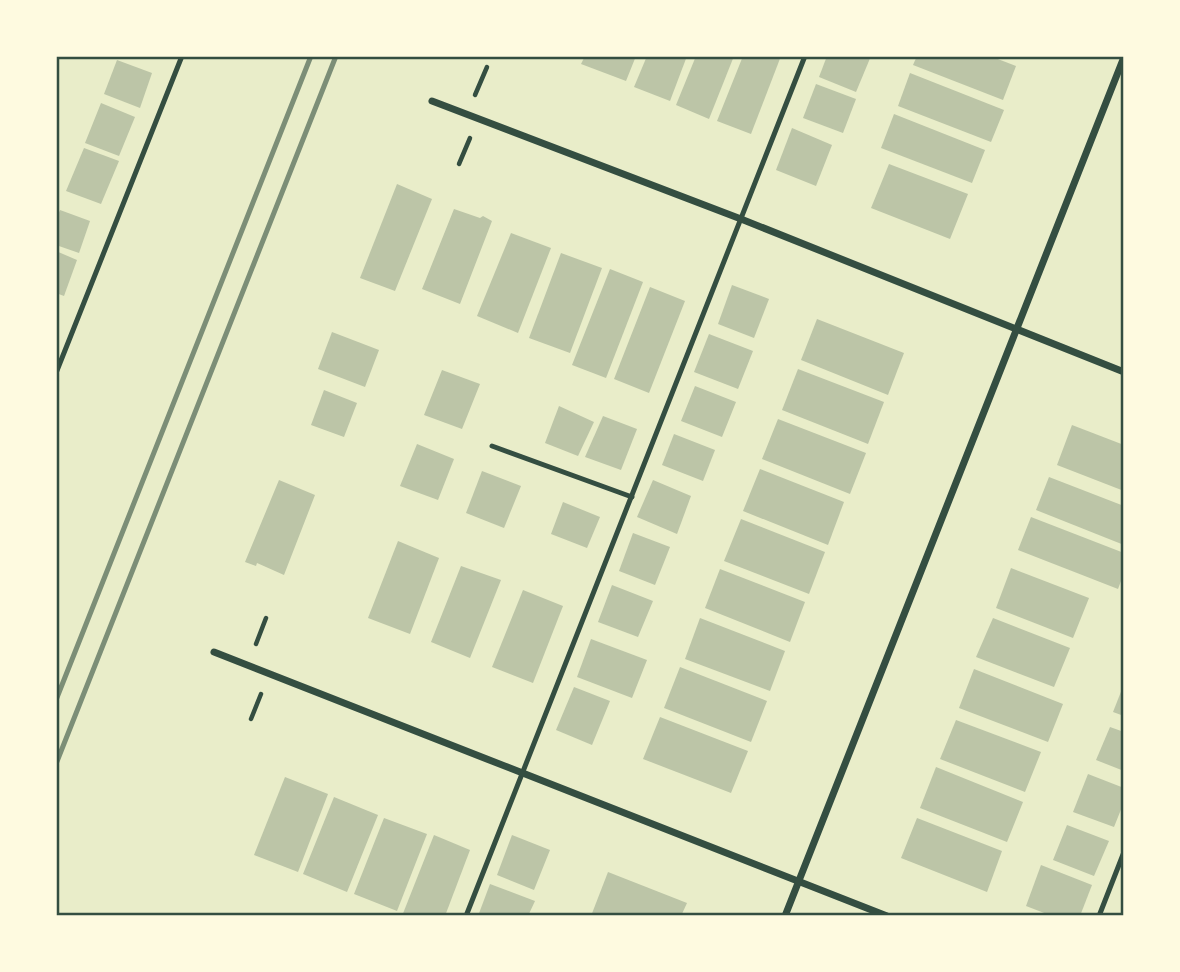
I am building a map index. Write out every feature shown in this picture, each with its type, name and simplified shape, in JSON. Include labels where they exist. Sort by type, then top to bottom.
[{"type":"street","points":[[785,916],[1124,57]]},
{"type":"street","points":[[432,101],[741,219],[1124,372]]},
{"type":"street","points":[[214,652],[887,916]]},
{"type":"lane","points":[[56,373],[182,56]]},
{"type":"lane","points":[[466,916],[805,56]]},
{"type":"lane","points":[[492,446],[632,497]]},
{"type":"lane","points":[[1099,916],[1124,852]]},
{"type":"path","points":[[477,90],[487,67]]},
{"type":"path","points":[[460,164],[468,141]]},
{"type":"path","points":[[257,641],[266,618]]},
{"type":"path","points":[[251,719],[260,696]]},
{"type":"building","points":[[585,56],[636,56],[626,81],[581,64]]},
{"type":"building","points":[[647,56],[687,56],[670,101],[634,87]]},
{"type":"building","points":[[696,56],[734,56],[709,119],[676,105]]},
{"type":"building","points":[[743,56],[781,56],[751,134],[717,121]]},
{"type":"building","points":[[827,56],[871,56],[856,92],[819,77]]},
{"type":"building","points":[[917,56],[990,56],[1016,66],[1003,100],[913,65]]},
{"type":"building","points":[[117,60],[152,73],[140,108],[104,94]]},
{"type":"building","points":[[910,73],[1004,110],[991,142],[898,106]]},
{"type":"building","points":[[816,84],[856,99],[843,133],[803,118]]},
{"type":"building","points":[[101,103],[135,117],[119,156],[85,143]]},
{"type":"building","points":[[894,114],[985,150],[972,183],[881,148]]},
{"type":"building","points":[[792,128],[832,145],[816,186],[776,170]]},
{"type":"building","points":[[84,148],[119,161],[101,204],[66,191]]},
{"type":"building","points":[[889,164],[968,194],[950,239],[871,208]]},
{"type":"building","points":[[397,184],[432,199],[395,291],[360,278]]},
{"type":"building","points":[[454,209],[492,221],[460,304],[422,289]]},
{"type":"building","points":[[60,210],[90,221],[79,253],[56,245],[56,220]]},
{"type":"building","points":[[511,233],[551,248],[518,333],[477,316]]},
{"type":"building","points":[[56,251],[77,260],[64,296],[56,293]]},
{"type":"building","points":[[561,253],[602,268],[570,353],[529,338]]},
{"type":"building","points":[[610,269],[643,282],[606,378],[572,365]]},
{"type":"building","points":[[732,285],[769,299],[754,338],[718,324]]},
{"type":"building","points":[[650,287],[685,301],[649,393],[614,379]]},
{"type":"building","points":[[817,319],[904,353],[888,395],[801,360]]},
{"type":"building","points":[[332,332],[379,350],[365,387],[318,369]]},
{"type":"building","points":[[709,334],[753,351],[738,389],[694,372]]},
{"type":"building","points":[[798,369],[884,402],[868,444],[782,410]]},
{"type":"building","points":[[442,370],[480,384],[462,429],[424,415]]},
{"type":"building","points":[[695,386],[736,402],[722,437],[681,421]]},
{"type":"building","points":[[324,390],[357,403],[344,437],[311,425]]},
{"type":"building","points":[[559,406],[594,422],[578,456],[545,443]]},
{"type":"building","points":[[603,416],[637,429],[621,470],[585,457]]},
{"type":"building","points":[[778,419],[866,453],[850,494],[762,459]]},
{"type":"building","points":[[1072,425],[1124,445],[1124,491],[1057,465]]},
{"type":"building","points":[[674,434],[715,450],[703,481],[662,465]]},
{"type":"building","points":[[417,444],[454,459],[438,500],[400,486]]},
{"type":"building","points":[[760,469],[844,502],[828,545],[743,511]]},
{"type":"building","points":[[482,471],[521,486],[504,528],[466,513]]},
{"type":"building","points":[[1049,477],[1124,506],[1124,545],[1036,510]]},
{"type":"building","points":[[279,480],[315,495],[284,575],[257,563],[256,566],[245,562]]},
{"type":"building","points":[[653,480],[691,496],[677,534],[637,517]]},
{"type":"building","points":[[563,502],[600,517],[587,548],[551,534]]},
{"type":"building","points":[[1031,517],[1124,553],[1124,573],[1118,589],[1018,550]]},
{"type":"building","points":[[741,519],[825,552],[809,594],[724,561]]},
{"type":"building","points":[[633,533],[670,547],[655,585],[619,571]]},
{"type":"building","points":[[398,541],[439,558],[410,634],[368,618]]},
{"type":"building","points":[[461,566],[501,580],[470,658],[431,642]]},
{"type":"building","points":[[1011,568],[1089,598],[1073,638],[996,608]]},
{"type":"building","points":[[720,569],[805,602],[790,642],[705,608]]},
{"type":"building","points":[[612,585],[653,601],[638,637],[598,622]]},
{"type":"building","points":[[523,590],[563,606],[533,683],[492,667]]},
{"type":"building","points":[[700,618],[785,651],[770,691],[685,659]]},
{"type":"building","points":[[993,618],[1070,648],[1054,687],[976,657]]},
{"type":"building","points":[[591,639],[647,660],[632,698],[577,677]]},
{"type":"building","points":[[680,667],[767,701],[751,742],[664,708]]},
{"type":"building","points":[[974,669],[1063,704],[1048,742],[959,708]]},
{"type":"building","points":[[1124,684],[1124,716],[1113,712]]},
{"type":"building","points":[[574,687],[610,701],[592,745],[556,730]]},
{"type":"building","points":[[660,717],[748,751],[731,793],[643,759]]},
{"type":"building","points":[[956,720],[1041,752],[1025,792],[940,759]]},
{"type":"building","points":[[1110,727],[1124,732],[1124,771],[1096,760]]},
{"type":"building","points":[[936,767],[1023,802],[1007,842],[920,808]]},
{"type":"building","points":[[1088,774],[1124,788],[1124,802],[1114,827],[1073,812]]},
{"type":"building","points":[[285,777],[328,794],[298,872],[254,855]]},
{"type":"building","points":[[334,797],[378,815],[347,892],[303,874]]},
{"type":"building","points":[[384,818],[427,834],[397,911],[354,894]]},
{"type":"building","points":[[917,818],[1002,851],[987,892],[901,858]]},
{"type":"building","points":[[1067,825],[1109,841],[1094,876],[1053,860]]},
{"type":"building","points":[[434,835],[470,850],[445,916],[402,916]]},
{"type":"building","points":[[512,835],[550,850],[534,890],[497,875]]},
{"type":"building","points":[[1041,865],[1092,885],[1080,916],[1052,916],[1026,906]]},
{"type":"building","points":[[608,872],[687,903],[681,916],[591,916]]},
{"type":"building","points":[[490,884],[535,901],[528,916],[478,916]]},
{"type":"railway","points":[[56,700],[311,56]]},
{"type":"railway","points":[[56,764],[336,56]]}]
